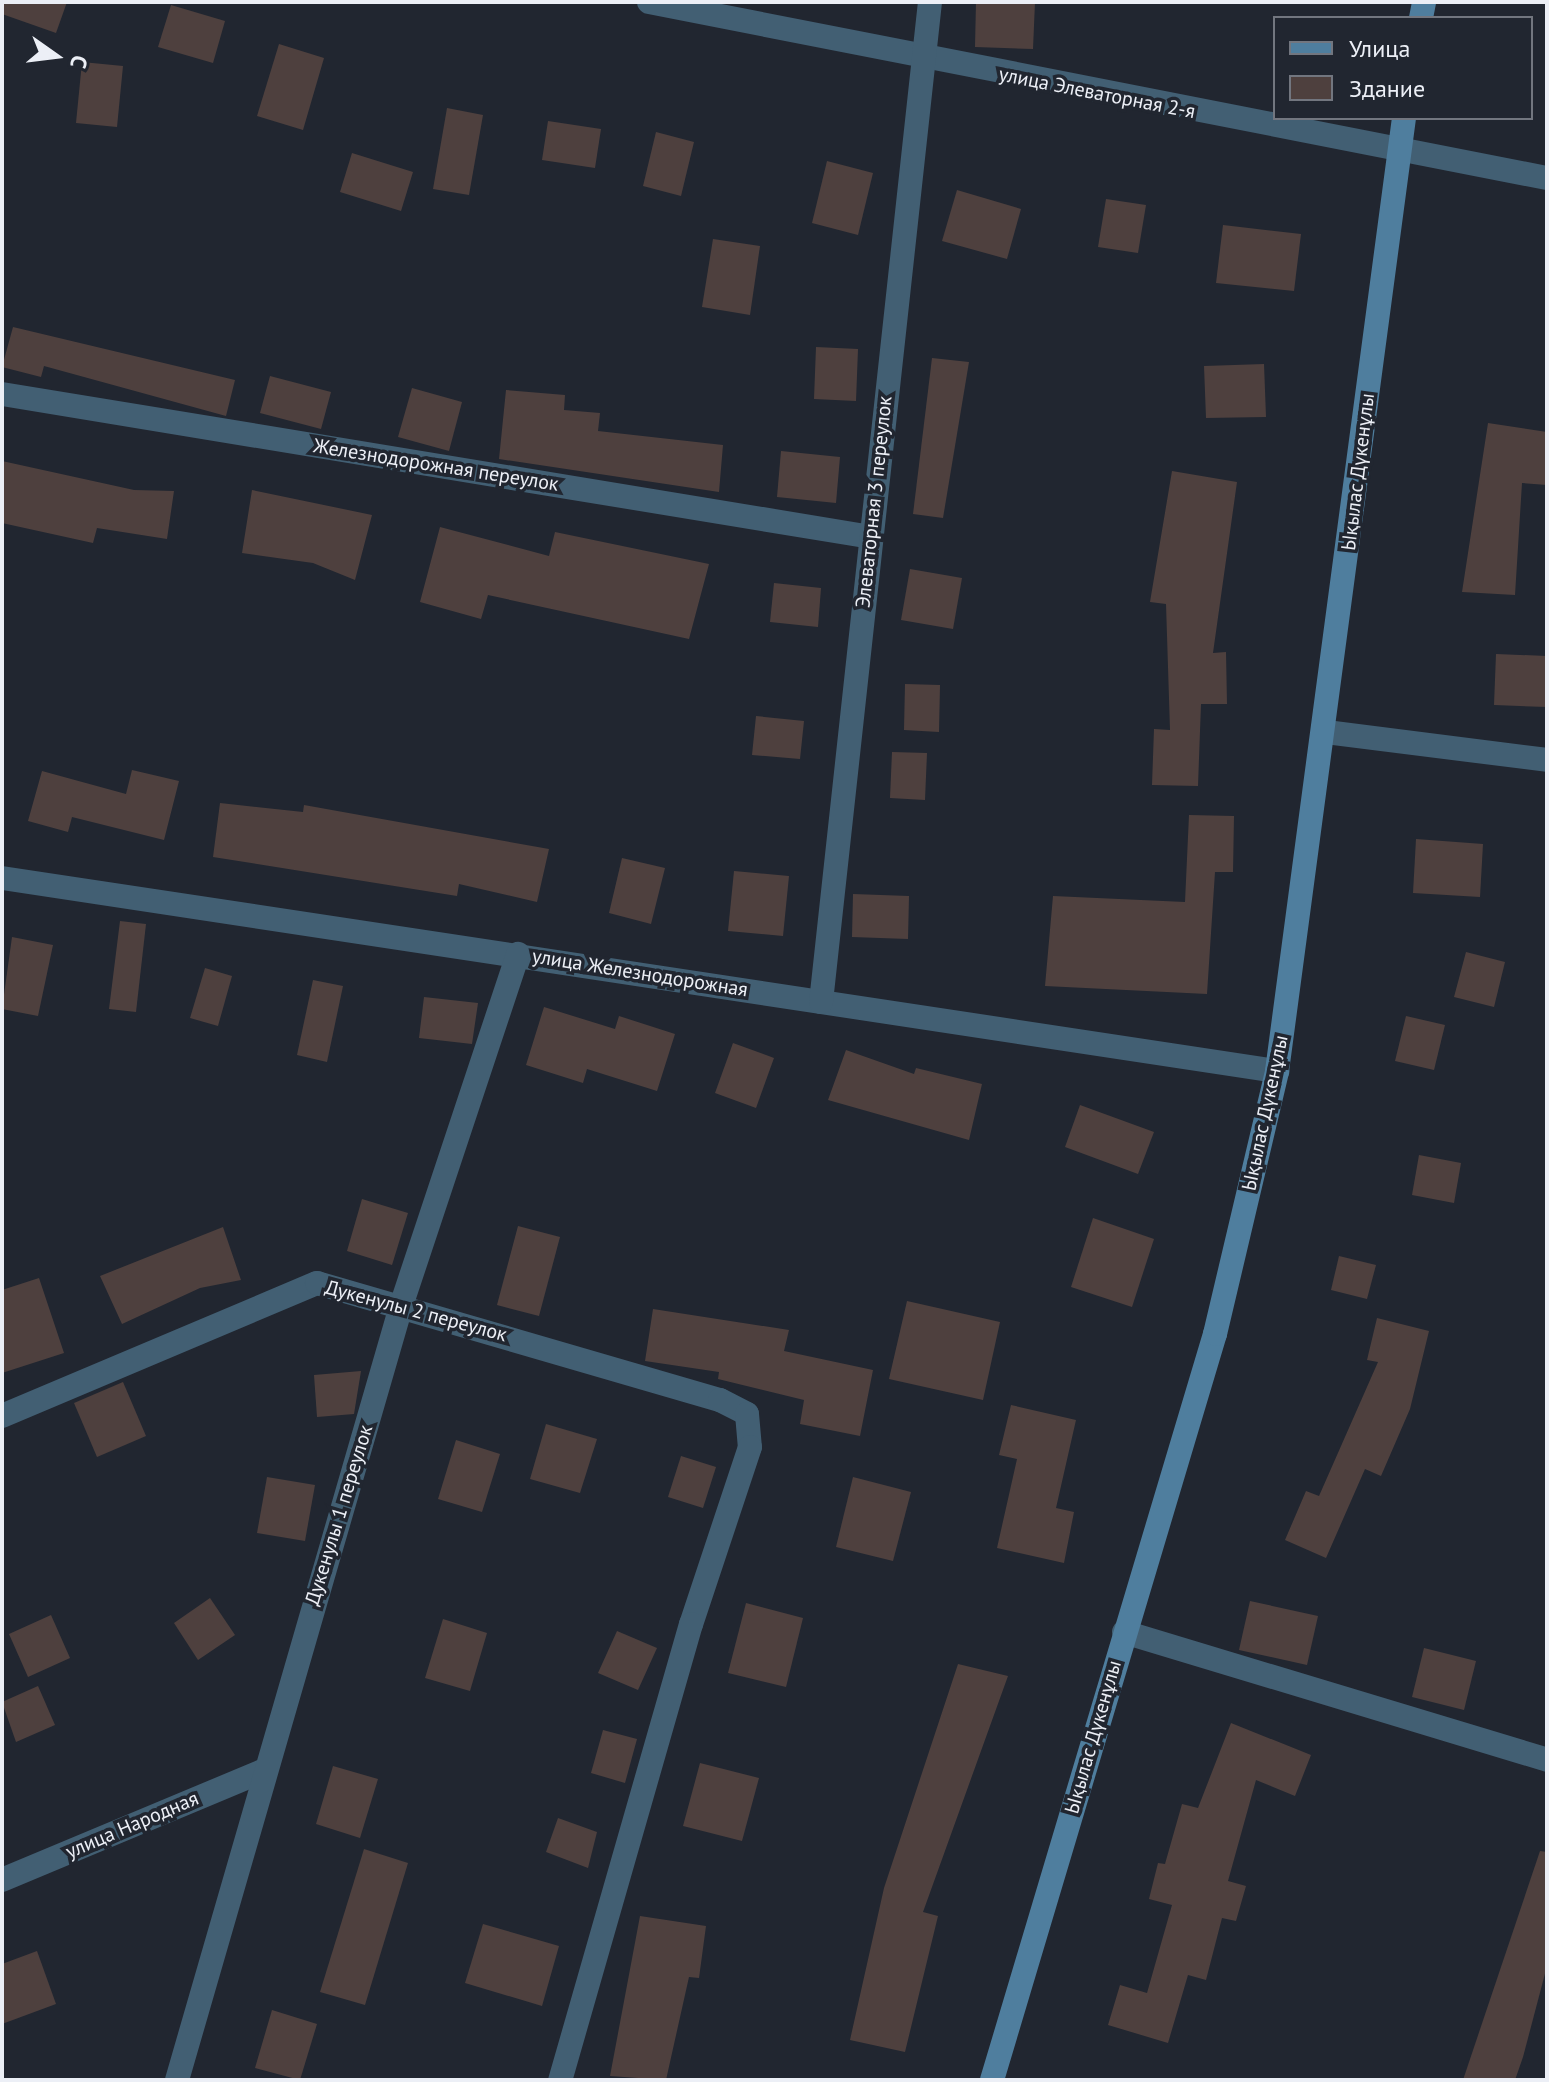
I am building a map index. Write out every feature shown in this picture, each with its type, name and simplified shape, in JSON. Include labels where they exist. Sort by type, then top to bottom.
[{"type":"street","name":"улица Элеваторная 2-я","points":[[649,2],[921,60],[1547,178]]},
{"type":"street","name":"Элеваторная 3 переулок","points":[[821,1002],[921,60],[930,2]]},
{"type":"street","name":"Ықылас Дүкенұлы","points":[[992,2080],[1215,1334],[1277,1071],[1326,732],[1404,120]]},
{"type":"street","name":"Железнодорожная переулок","points":[[2,394],[871,537]]},
{"type":"street","points":[[1326,732],[1547,760]]},
{"type":"street","name":"улица Железнодорожная","points":[[2,878],[1277,1071]]},
{"type":"street","name":"Дукенулы 1 переулок","points":[[177,2080],[262,1771],[402,1303],[518,954]]},
{"type":"street","name":"Дукенулы 2 переулок","points":[[2,1416],[317,1283],[402,1303],[747,1414],[750,1447],[691,1624],[560,2080]]},
{"type":"street","points":[[1124,1632],[1547,1760]]},
{"type":"street","name":"улица Народная","points":[[2,1880],[262,1771]]},
{"type":"building","points":[[2,2],[67,2],[56,33],[2,14]]},
{"type":"building","points":[[976,2],[1035,2],[1033,49],[975,47]]},
{"type":"building","points":[[171,5],[225,21],[213,63],[158,47]]},
{"type":"building","points":[[279,44],[324,58],[303,130],[257,116]]},
{"type":"building","points":[[82,62],[123,66],[117,127],[76,123]]},
{"type":"building","points":[[447,108],[483,115],[469,195],[433,189]]},
{"type":"building","points":[[548,121],[601,129],[595,168],[542,160]]},
{"type":"building","points":[[656,132],[694,142],[681,196],[643,186]]},
{"type":"building","points":[[352,153],[413,172],[401,211],[340,192]]},
{"type":"building","points":[[827,161],[873,173],[858,235],[812,223]]},
{"type":"building","points":[[957,190],[1021,209],[1007,259],[942,241]]},
{"type":"building","points":[[1106,199],[1146,205],[1138,253],[1098,247]]},
{"type":"building","points":[[1223,225],[1301,234],[1294,291],[1216,283]]},
{"type":"building","points":[[713,239],[760,246],[750,315],[702,307]]},
{"type":"building","points":[[13,327],[235,380],[226,416],[44,366],[41,377],[2,367]]},
{"type":"building","points":[[816,347],[858,349],[856,401],[814,399]]},
{"type":"building","points":[[932,358],[969,362],[943,518],[913,514]]},
{"type":"building","points":[[1264,364],[1266,417],[1206,418],[1204,366]]},
{"type":"building","points":[[270,376],[331,392],[321,429],[260,413]]},
{"type":"building","points":[[412,388],[462,402],[449,451],[398,437]]},
{"type":"building","points":[[506,390],[565,395],[564,410],[600,413],[598,431],[723,445],[719,492],[499,459]]},
{"type":"building","points":[[1488,423],[1547,432],[1547,485],[1522,483],[1515,595],[1462,592]]},
{"type":"building","points":[[781,451],[840,457],[836,503],[777,497]]},
{"type":"building","points":[[2,461],[134,490],[174,491],[167,539],[97,528],[93,543],[2,523]]},
{"type":"building","points":[[1172,471],[1237,482],[1213,653],[1226,652],[1227,704],[1201,704],[1198,786],[1152,785],[1154,729],[1170,730],[1166,604],[1150,602]]},
{"type":"building","points":[[252,490],[372,515],[355,580],[313,563],[242,553]]},
{"type":"building","points":[[440,527],[549,556],[555,532],[709,564],[689,639],[488,595],[481,619],[420,602]]},
{"type":"building","points":[[910,569],[962,578],[953,629],[901,620]]},
{"type":"building","points":[[774,583],[821,588],[818,627],[770,622]]},
{"type":"building","points":[[1496,654],[1547,656],[1547,707],[1494,705]]},
{"type":"building","points":[[905,684],[940,685],[939,732],[904,730]]},
{"type":"building","points":[[756,716],[804,721],[800,759],[752,755]]},
{"type":"building","points":[[892,752],[927,753],[925,800],[890,798]]},
{"type":"building","points":[[132,770],[179,781],[164,840],[72,817],[68,832],[28,821],[42,771],[126,794]]},
{"type":"building","points":[[220,803],[303,812],[304,805],[549,849],[537,902],[459,884],[457,896],[213,857]]},
{"type":"building","points":[[1189,815],[1234,816],[1233,872],[1215,872],[1207,994],[1045,986],[1053,896],[1185,902]]},
{"type":"building","points":[[1416,839],[1483,844],[1480,897],[1413,893]]},
{"type":"building","points":[[622,858],[665,868],[651,924],[609,913]]},
{"type":"building","points":[[734,871],[789,876],[783,936],[728,931]]},
{"type":"building","points":[[853,894],[909,896],[908,939],[852,937]]},
{"type":"building","points":[[120,921],[146,924],[136,1012],[109,1009]]},
{"type":"building","points":[[12,937],[53,945],[38,1016],[2,1009]]},
{"type":"building","points":[[1466,952],[1505,962],[1494,1007],[1454,997]]},
{"type":"building","points":[[205,968],[232,976],[218,1026],[190,1018]]},
{"type":"building","points":[[313,980],[343,986],[327,1062],[297,1055]]},
{"type":"building","points":[[424,997],[478,1003],[472,1044],[419,1038]]},
{"type":"building","points":[[544,1007],[615,1029],[619,1016],[675,1034],[657,1091],[587,1069],[583,1083],[526,1065]]},
{"type":"building","points":[[1406,1016],[1445,1025],[1434,1070],[1395,1061]]},
{"type":"building","points":[[733,1043],[774,1058],[756,1108],[715,1093]]},
{"type":"building","points":[[846,1050],[914,1074],[916,1068],[982,1084],[969,1140],[828,1100]]},
{"type":"building","points":[[1080,1105],[1154,1132],[1138,1174],[1065,1147]]},
{"type":"building","points":[[1419,1155],[1461,1163],[1454,1203],[1412,1195]]},
{"type":"building","points":[[362,1199],[408,1213],[392,1265],[347,1251]]},
{"type":"building","points":[[1093,1218],[1154,1239],[1132,1307],[1071,1287]]},
{"type":"building","points":[[518,1226],[560,1237],[539,1316],[497,1305]]},
{"type":"building","points":[[223,1227],[241,1280],[200,1288],[122,1324],[100,1276]]},
{"type":"building","points":[[1339,1256],[1376,1265],[1367,1299],[1331,1290]]},
{"type":"building","points":[[39,1278],[64,1353],[2,1373],[2,1290]]},
{"type":"building","points":[[907,1301],[1000,1322],[983,1400],[889,1379]]},
{"type":"building","points":[[653,1309],[789,1330],[784,1351],[873,1370],[860,1436],[800,1424],[804,1400],[718,1379],[719,1372],[645,1361]]},
{"type":"building","points":[[1377,1318],[1429,1331],[1410,1409],[1381,1476],[1365,1469],[1326,1558],[1285,1540],[1306,1491],[1319,1496],[1378,1362],[1367,1360]]},
{"type":"building","points":[[361,1371],[354,1414],[317,1417],[314,1375]]},
{"type":"building","points":[[123,1382],[146,1436],[97,1457],[74,1403]]},
{"type":"building","points":[[1011,1405],[1076,1420],[1056,1508],[1074,1512],[1064,1563],[997,1548],[1017,1459],[999,1455]]},
{"type":"building","points":[[546,1424],[597,1439],[580,1493],[530,1479]]},
{"type":"building","points":[[456,1440],[500,1454],[482,1512],[438,1499]]},
{"type":"building","points":[[681,1456],[716,1467],[703,1508],[668,1497]]},
{"type":"building","points":[[267,1477],[315,1485],[305,1541],[257,1533]]},
{"type":"building","points":[[853,1477],[911,1492],[893,1561],[836,1547]]},
{"type":"building","points":[[210,1598],[235,1635],[198,1660],[174,1623]]},
{"type":"building","points":[[1250,1601],[1318,1616],[1307,1665],[1239,1650]]},
{"type":"building","points":[[746,1603],[803,1618],[786,1687],[728,1673]]},
{"type":"building","points":[[51,1615],[70,1658],[28,1677],[9,1634]]},
{"type":"building","points":[[443,1619],[487,1633],[470,1691],[425,1678]]},
{"type":"building","points":[[617,1631],[657,1648],[638,1690],[598,1673]]},
{"type":"building","points":[[1424,1648],[1476,1661],[1464,1710],[1412,1697]]},
{"type":"building","points":[[958,1664],[1008,1676],[923,1912],[938,1916],[905,2052],[850,2040],[884,1888]]},
{"type":"building","points":[[38,1686],[55,1725],[16,1742],[2,1702]]},
{"type":"building","points":[[1231,1723],[1311,1755],[1295,1796],[1256,1780],[1228,1881],[1246,1886],[1236,1921],[1222,1918],[1206,1980],[1188,1975],[1168,2043],[1108,2025],[1120,1985],[1147,1993],[1172,1905],[1149,1899],[1158,1863],[1165,1864],[1182,1804],[1198,1808]]},
{"type":"building","points":[[603,1730],[637,1739],[625,1783],[591,1773]]},
{"type":"building","points":[[700,1763],[759,1778],[742,1841],[683,1826]]},
{"type":"building","points":[[333,1766],[378,1779],[360,1838],[316,1824]]},
{"type":"building","points":[[558,1818],[597,1832],[588,1868],[546,1852]]},
{"type":"building","points":[[364,1849],[408,1863],[365,2005],[320,1992]]},
{"type":"building","points":[[1540,1851],[1547,1852],[1547,1966],[1523,2057],[1515,2080],[1463,2080]]},
{"type":"building","points":[[640,1916],[706,1926],[699,1978],[689,1977],[666,2080],[610,2076]]},
{"type":"building","points":[[483,1924],[559,1946],[542,2006],[465,1983]]},
{"type":"building","points":[[37,1951],[56,2004],[2,2024],[2,1964]]},
{"type":"building","points":[[272,2010],[317,2024],[300,2080],[255,2068]]}]
